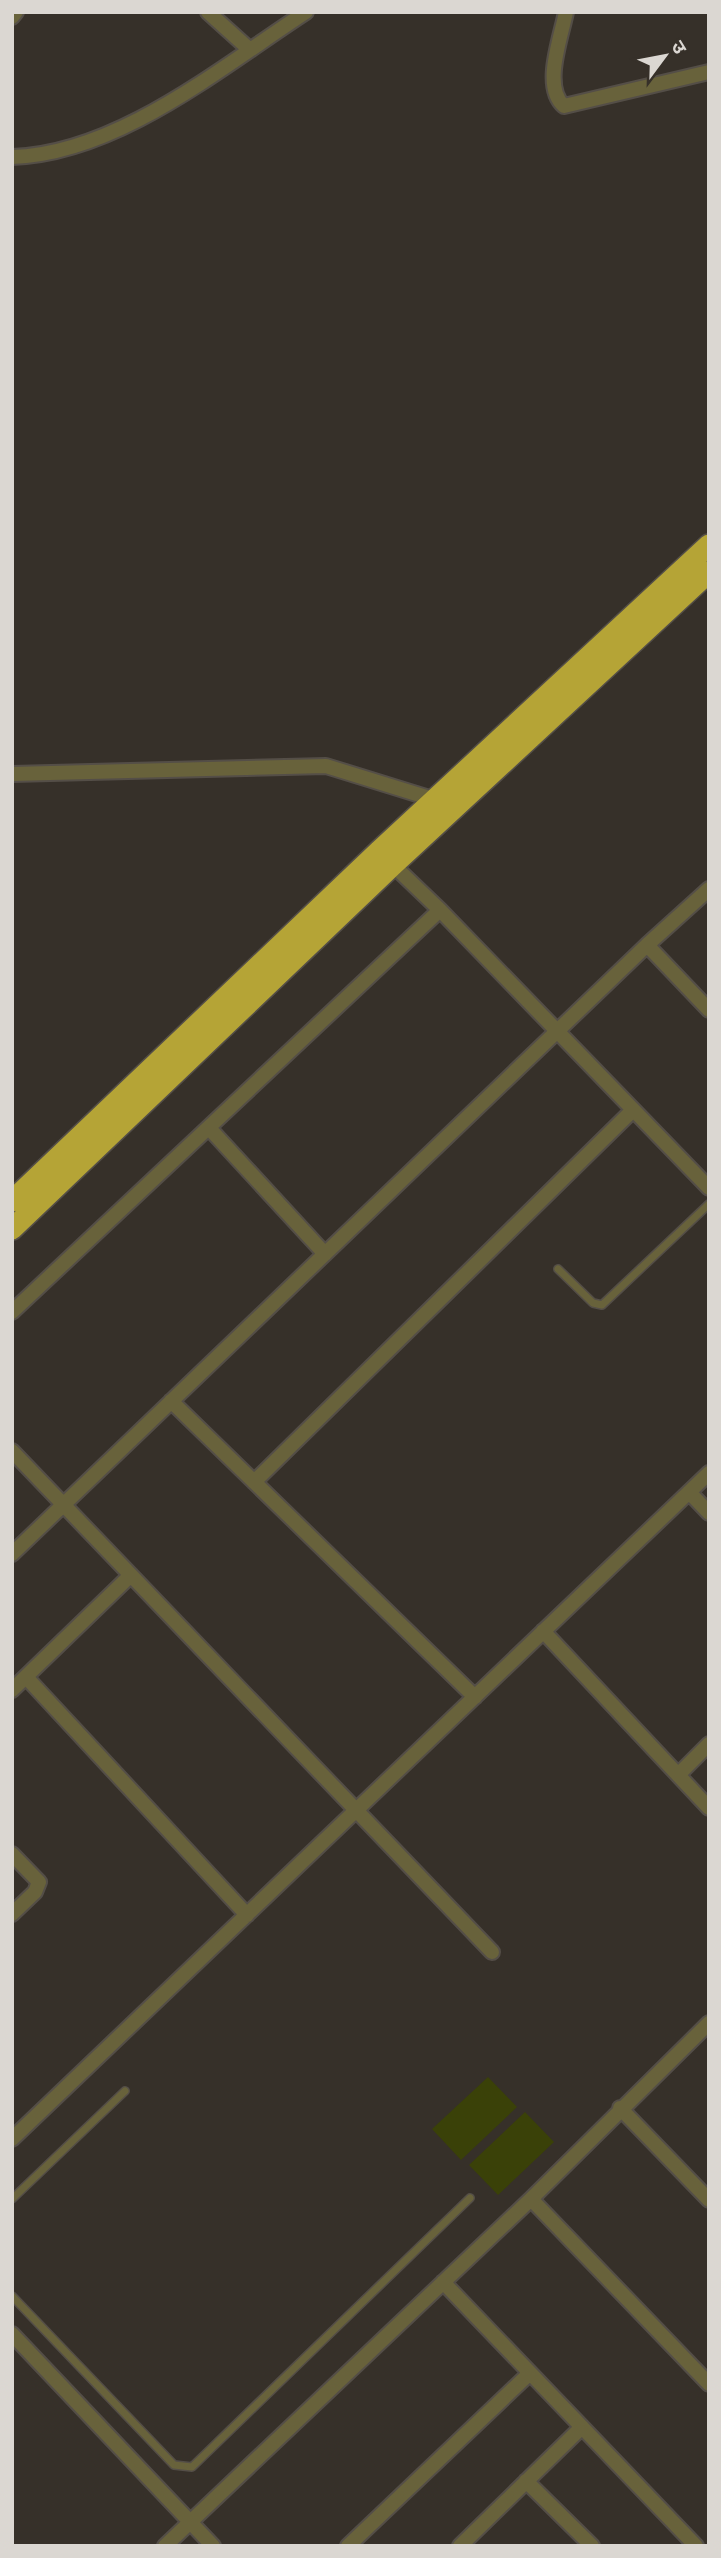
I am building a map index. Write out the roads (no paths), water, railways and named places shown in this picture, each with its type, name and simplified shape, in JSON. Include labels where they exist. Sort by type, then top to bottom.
[{"type":"highway","points":[[12,1201],[709,545]]},
{"type":"highway","points":[[12,1229],[393,865],[709,572]]},
{"type":"street","points":[[12,17],[16,12]]},
{"type":"street","points":[[208,12],[249,49]]},
{"type":"street","points":[[12,157],[65,150],[102,138],[136,122],[306,12]]},
{"type":"street","points":[[566,12],[553,86],[556,100],[564,106],[578,106],[709,72]]},
{"type":"street","points":[[12,774],[326,766],[436,800]]},
{"type":"street","points":[[393,865],[440,910],[709,1188]]},
{"type":"street","points":[[12,1554],[647,945],[709,889]]},
{"type":"street","points":[[12,1312],[440,910]]},
{"type":"street","points":[[647,945],[709,1010]]},
{"type":"street","points":[[254,1482],[633,1110]]},
{"type":"street","points":[[209,1128],[325,1254]]},
{"type":"street","points":[[171,1401],[475,1697]]},
{"type":"street","points":[[12,1451],[358,1809],[492,1952]]},
{"type":"street","points":[[12,2139],[709,1473]]},
{"type":"street","points":[[689,1492],[709,1513]]},
{"type":"street","points":[[12,1690],[131,1575]]},
{"type":"street","points":[[543,1631],[709,1808]]},
{"type":"street","points":[[26,1677],[247,1915]]},
{"type":"street","points":[[678,1775],[709,1744]]},
{"type":"street","points":[[12,1854],[39,1882],[35,1892],[12,1914]]},
{"type":"street","points":[[165,2546],[531,2199],[620,2108],[709,2023]]},
{"type":"street","points":[[620,2108],[708,2198]]},
{"type":"street","points":[[531,2199],[709,2384]]},
{"type":"street","points":[[443,2282],[696,2546]]},
{"type":"street","points":[[12,2334],[213,2546]]},
{"type":"street","points":[[350,2545],[530,2373]]},
{"type":"street","points":[[460,2546],[582,2427]]},
{"type":"street","points":[[526,2481],[592,2546]]},
{"type":"lane","points":[[558,1269],[593,1303],[602,1305],[709,1204]]},
{"type":"lane","points":[[12,2199],[125,2091]]},
{"type":"lane","points":[[12,2296],[174,2465],[192,2467],[470,2197]]}]
